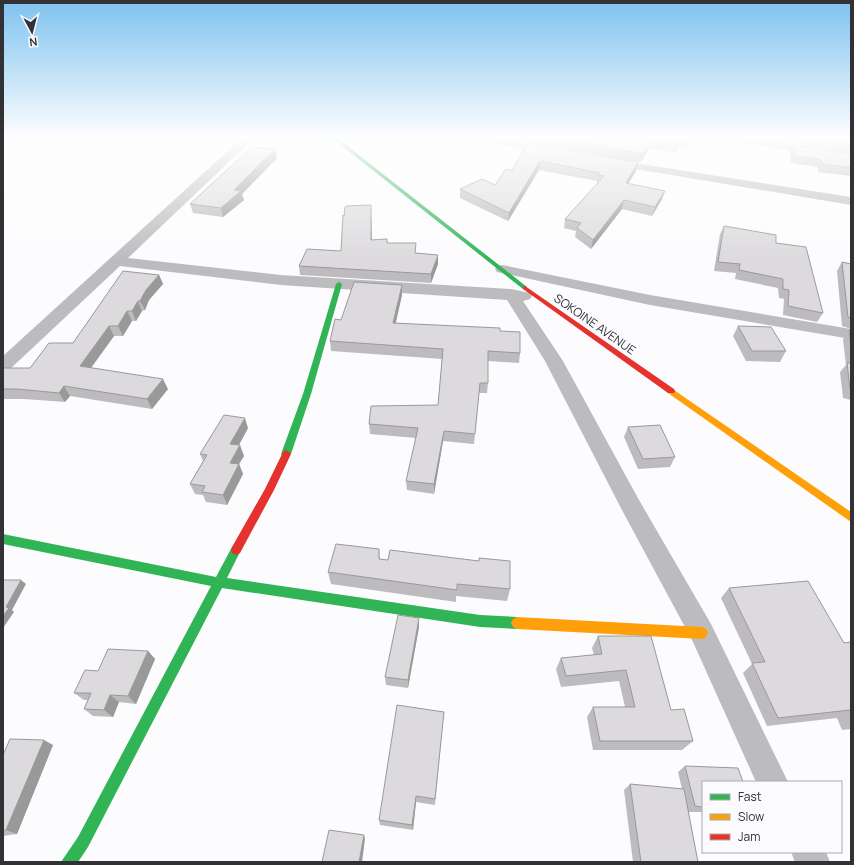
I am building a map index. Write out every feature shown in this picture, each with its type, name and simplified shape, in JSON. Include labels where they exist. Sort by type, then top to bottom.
[{"type":"street","points":[[3,366],[206,178]]},
{"type":"street","name":"SOKOINE AVENUE","points":[[386,178],[536,297],[851,518]]},
{"type":"street","points":[[714,178],[851,201]]},
{"type":"street","points":[[117,261],[219,274],[339,284],[511,294],[536,297]]},
{"type":"street","points":[[502,269],[650,300],[851,334]]},
{"type":"street","points":[[69,862],[83,842],[218,582],[259,510],[284,457],[300,416],[339,284]]},
{"type":"street","points":[[511,294],[554,361],[631,506],[702,634],[772,781]]},
{"type":"street","points":[[3,539],[218,582],[480,621],[702,634]]},
{"type":"street","points":[[809,853],[814,862]]},
{"type":"building","points":[[218,178],[246,178],[234,190],[241,191],[221,208],[190,204]]},
{"type":"building","points":[[500,178],[530,178],[509,213],[460,189],[482,179],[495,185]]},
{"type":"building","points":[[602,178],[629,178],[626,183],[665,191],[655,207],[624,200],[593,240],[577,228],[581,223],[565,219]]},
{"type":"building","points":[[371,205],[371,240],[387,239],[387,243],[416,243],[415,253],[438,255],[431,274],[299,266],[307,249],[341,251],[343,215],[344,216],[345,207]]},
{"type":"building","points":[[724,226],[776,235],[776,243],[806,247],[823,313],[788,306],[789,290],[783,289],[783,279],[739,270],[740,264],[718,262]]},
{"type":"building","points":[[842,262],[851,264],[851,318],[848,317]]},
{"type":"building","points":[[123,271],[159,275],[146,290],[132,311],[127,311],[118,326],[109,326],[80,366],[163,379],[147,399],[64,386],[59,393],[3,389],[3,368],[30,368],[49,343],[73,343]]},
{"type":"building","points":[[354,282],[402,285],[393,323],[500,328],[500,331],[520,332],[520,353],[488,351],[488,383],[480,383],[475,434],[444,431],[434,484],[406,481],[418,428],[369,424],[371,406],[438,405],[443,349],[330,341],[335,319],[341,320]]},
{"type":"building","points":[[738,326],[771,327],[786,351],[752,351]]},
{"type":"building","points":[[849,330],[851,330],[851,347]]},
{"type":"building","points":[[847,363],[851,363],[851,389],[850,389]]},
{"type":"building","points":[[224,415],[245,418],[230,444],[240,445],[230,463],[239,464],[223,495],[202,492],[205,486],[190,484],[207,455],[200,454]]},
{"type":"building","points":[[660,425],[675,457],[643,459],[628,427]]},
{"type":"building","points":[[336,544],[379,549],[379,559],[388,560],[390,550],[479,561],[479,558],[510,561],[510,589],[457,584],[457,590],[328,572]]},
{"type":"building","points":[[3,580],[21,580],[6,607],[9,608],[3,616]]},
{"type":"building","points":[[808,581],[844,643],[851,642],[851,713],[850,710],[778,718],[752,663],[765,662],[729,588]]},
{"type":"building","points":[[398,615],[419,618],[408,680],[385,677]]},
{"type":"building","points":[[598,636],[651,636],[671,710],[684,709],[693,741],[600,741],[593,707],[635,707],[626,670],[566,676],[561,658],[602,654]]},
{"type":"building","points":[[108,649],[148,651],[128,696],[110,695],[104,710],[84,709],[91,693],[74,693],[85,670],[98,671]]},
{"type":"building","points":[[397,705],[444,712],[435,799],[416,796],[412,825],[379,820]]},
{"type":"building","points":[[10,739],[44,740],[6,830],[3,831],[3,755]]},
{"type":"building","points":[[685,766],[738,768],[743,781],[702,781],[702,807],[695,806]]},
{"type":"building","points":[[630,784],[684,789],[698,862],[641,862]]},
{"type":"building","points":[[329,830],[364,835],[359,862],[322,862]]},
{"type":"traffic: fast","points":[[385,178],[525,288]]},
{"type":"traffic: fast","points":[[286,454],[307,394],[339,284]]},
{"type":"traffic: fast","points":[[3,539],[218,582],[480,621],[517,623]]},
{"type":"traffic: fast","points":[[69,862],[83,842],[236,550]]},
{"type":"traffic: slow","points":[[671,391],[851,518]]},
{"type":"traffic: slow","points":[[517,623],[702,633]]},
{"type":"traffic: jam","points":[[525,288],[671,391]]},
{"type":"traffic: jam","points":[[236,550],[269,490],[286,454]]}]
